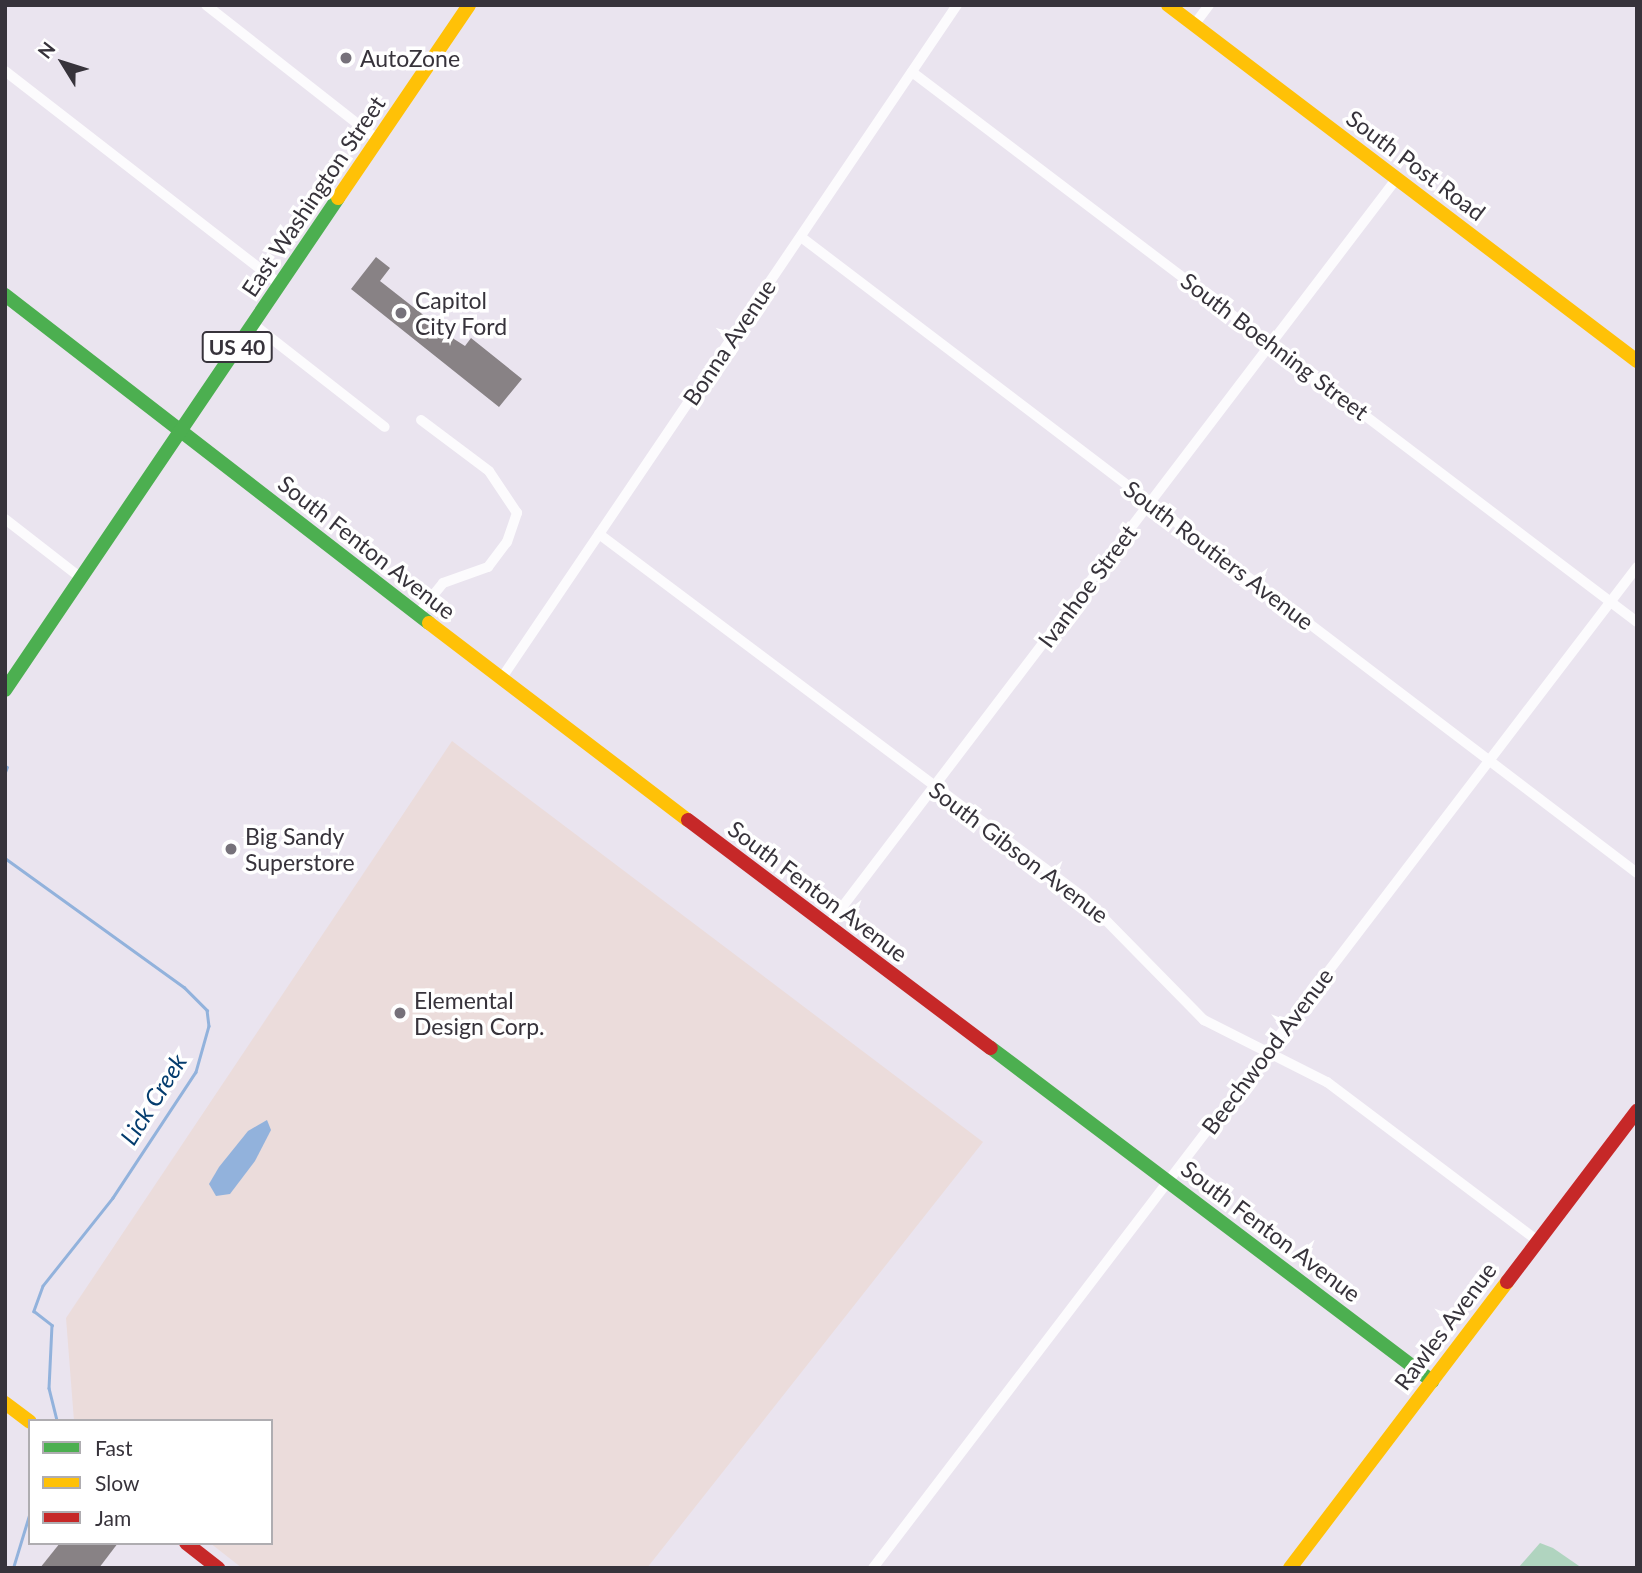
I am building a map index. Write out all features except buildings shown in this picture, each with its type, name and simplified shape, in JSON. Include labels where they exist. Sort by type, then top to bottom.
[{"type":"street","points":[[206,5],[378,140]]},
{"type":"street","name":"Bonna Avenue","points":[[501,679],[957,5]]},
{"type":"street","name":"South Post Road","points":[[1168,5],[1637,361]]},
{"type":"street","points":[[1194,25],[1209,5]]},
{"type":"street","name":"East Washington Street","points":[[5,690],[467,6]]},
{"type":"street","points":[[5,71],[280,284]]},
{"type":"street","name":"South Boehning Street","points":[[912,72],[1272,342],[1637,622]]},
{"type":"street","name":"Ivanhoe Street","points":[[827,927],[1397,178]]},
{"type":"street","name":"South Routiers Avenue","points":[[801,237],[1637,873]]},
{"type":"street","name":"South Fenton Avenue","points":[[5,295],[501,679],[1432,1381]]},
{"type":"street","points":[[253,324],[385,427]]},
{"type":"street","points":[[418,614],[443,583],[488,567],[507,542],[517,513],[489,471],[421,420]]},
{"type":"street","points":[[5,519],[81,578]]},
{"type":"street","name":"South Gibson Avenue","points":[[599,534],[1089,902],[1200,1017],[1336,1088],[1538,1241]]},
{"type":"street","name":"Beechwood Avenue","points":[[873,1568],[1637,567]]},
{"type":"street","name":"Rawles Avenue","points":[[1290,1568],[1637,1111]]},
{"type":"street","points":[[5,1403],[28,1420]]},
{"type":"street","points":[[189,1545],[218,1568]]},
{"type":"shaded area","points":[[452,741],[983,1142],[647,1568],[242,1568],[213,1545],[273,1545],[273,1419],[74,1419],[66,1318]]},
{"type":"green space","points":[[1540,1543],[1553,1548],[1582,1568],[1518,1568]]},
{"type":"water","points":[[267,1120],[271,1130],[255,1161],[230,1194],[216,1196],[209,1184],[219,1167],[248,1131]]},
{"type":"waterway","name":"Lick Creek","points":[[5,772],[7,767]]},
{"type":"waterway","name":"Lick Creek","points":[[5,858],[184,987],[207,1010],[209,1026],[196,1072],[113,1198],[43,1286],[34,1311],[52,1325],[49,1388],[57,1419]]},
{"type":"waterway","name":"Lick Creek","points":[[13,1568],[28,1519]]},
{"type":"traffic: fast","points":[[5,690],[338,198]]},
{"type":"traffic: fast","points":[[5,295],[429,623]]},
{"type":"traffic: fast","points":[[991,1048],[1432,1381]]},
{"type":"traffic: slow","points":[[338,198],[469,5]]},
{"type":"traffic: slow","points":[[1168,5],[1637,361]]},
{"type":"traffic: slow","points":[[429,623],[688,820]]},
{"type":"traffic: slow","points":[[1290,1568],[1507,1282]]},
{"type":"traffic: slow","points":[[5,1403],[28,1420]]},
{"type":"traffic: jam","points":[[688,820],[991,1048]]},
{"type":"traffic: jam","points":[[1507,1282],[1637,1111]]},
{"type":"traffic: jam","points":[[189,1545],[218,1568]]},
{"type":"place","name":"AutoZone","points":[[346,58]]},
{"type":"place","name":"Capitol City Ford","points":[[401,313]]},
{"type":"place","name":"Big Sandy Superstore","points":[[231,849]]},
{"type":"place","name":"Elemental Design Corp.","points":[[400,1013]]}]
